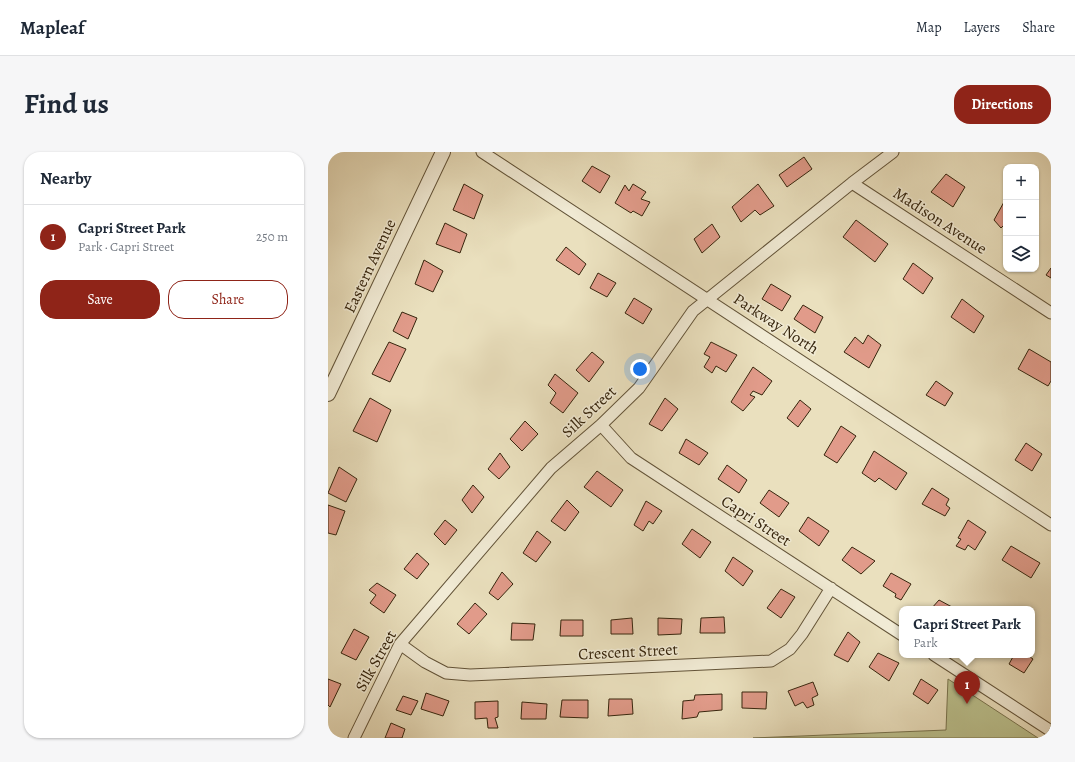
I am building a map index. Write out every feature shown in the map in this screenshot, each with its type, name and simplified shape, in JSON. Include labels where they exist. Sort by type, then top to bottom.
[{"type":"street","name":"Eastern Avenue","points":[[328,394],[443,152]]},
{"type":"street","name":"Parkway North","points":[[482,152],[1051,525]]},
{"type":"street","name":"Silk Street","points":[[354,738],[400,644],[551,468],[601,425],[638,388],[693,311],[852,183],[893,152]]},
{"type":"street","name":"Madison Avenue","points":[[852,183],[1051,313]]},
{"type":"street","name":"Capri Street","points":[[601,425],[631,458],[899,632]]},
{"type":"street","name":"Crescent Street","points":[[400,644],[425,662],[446,673],[470,675],[771,661],[790,649],[802,634],[831,588]]},
{"type":"street","points":[[939,658],[1051,731]]},
{"type":"green space","points":[[948,679],[1038,738],[753,738],[946,730]]},
{"type":"building","points":[[804,157],[812,169],[787,187],[779,175]]},
{"type":"building","points":[[592,166],[610,176],[600,193],[582,181]]},
{"type":"building","points":[[946,174],[965,187],[953,207],[931,192]]},
{"type":"building","points":[[464,184],[483,195],[474,219],[453,210]]},
{"type":"building","points":[[633,184],[646,192],[641,199],[650,202],[642,216],[633,211],[631,213],[615,203],[625,185],[629,191]]},
{"type":"building","points":[[758,184],[774,206],[760,215],[755,210],[741,222],[732,207]]},
{"type":"building","points":[[1003,204],[1003,226],[1001,228],[994,220]]},
{"type":"building","points":[[856,220],[888,244],[875,262],[843,237]]},
{"type":"building","points":[[445,223],[467,234],[460,253],[436,244]]},
{"type":"building","points":[[712,224],[720,237],[702,253],[694,239]]},
{"type":"building","points":[[566,247],[586,264],[579,275],[556,260]]},
{"type":"building","points":[[424,260],[443,271],[433,292],[415,284]]},
{"type":"building","points":[[913,263],[933,278],[923,294],[903,279]]},
{"type":"building","points":[[1051,268],[1051,278],[1046,275]]},
{"type":"building","points":[[598,273],[616,283],[607,297],[590,288]]},
{"type":"building","points":[[771,284],[791,296],[782,311],[762,299]]},
{"type":"building","points":[[634,298],[652,309],[643,324],[625,313]]},
{"type":"building","points":[[962,299],[984,316],[974,333],[951,317]]},
{"type":"building","points":[[803,305],[823,317],[815,333],[794,319]]},
{"type":"building","points":[[402,312],[417,318],[408,339],[393,331]]},
{"type":"building","points":[[868,335],[881,345],[869,368],[844,352],[855,337],[863,344]]},
{"type":"building","points":[[389,342],[406,349],[390,382],[372,374]]},
{"type":"building","points":[[711,342],[737,355],[726,372],[716,366],[712,373],[704,367],[710,357],[704,354]]},
{"type":"building","points":[[1029,349],[1051,362],[1051,381],[1048,386],[1018,369]]},
{"type":"building","points":[[592,352],[604,362],[589,382],[576,370]]},
{"type":"building","points":[[753,367],[772,381],[762,395],[753,391],[750,395],[755,397],[743,411],[731,402]]},
{"type":"building","points":[[555,374],[578,393],[563,413],[550,403],[556,393],[548,385]]},
{"type":"building","points":[[936,381],[953,393],[945,406],[926,395]]},
{"type":"building","points":[[370,398],[391,410],[377,442],[353,431]]},
{"type":"building","points":[[665,398],[678,409],[662,431],[649,424]]},
{"type":"building","points":[[800,400],[811,409],[798,427],[787,418]]},
{"type":"building","points":[[525,421],[538,434],[522,451],[510,439]]},
{"type":"building","points":[[841,426],[856,436],[837,463],[824,455]]},
{"type":"building","points":[[686,439],[708,453],[699,465],[679,453]]},
{"type":"building","points":[[1026,443],[1042,454],[1032,471],[1015,460]]},
{"type":"building","points":[[874,451],[907,473],[896,490],[879,478],[875,482],[862,473]]},
{"type":"building","points":[[500,453],[510,467],[499,479],[488,469]]},
{"type":"building","points":[[727,465],[747,480],[739,493],[718,479]]},
{"type":"building","points":[[339,467],[357,479],[346,502],[328,493]]},
{"type":"building","points":[[597,471],[623,490],[611,507],[584,487]]},
{"type":"building","points":[[473,485],[484,497],[472,513],[462,500]]},
{"type":"building","points":[[932,488],[949,499],[946,505],[950,508],[945,516],[922,504]]},
{"type":"building","points":[[769,490],[789,503],[779,517],[760,503]]},
{"type":"building","points":[[567,500],[579,512],[565,531],[551,521]]},
{"type":"building","points":[[646,501],[662,511],[653,524],[649,521],[643,531],[634,525]]},
{"type":"building","points":[[328,505],[345,511],[336,535],[328,533]]},
{"type":"building","points":[[808,517],[829,531],[819,546],[799,531]]},
{"type":"building","points":[[445,520],[457,530],[445,545],[434,534]]},
{"type":"building","points":[[968,520],[986,532],[975,550],[968,545],[965,550],[956,546],[961,539],[958,538]]},
{"type":"building","points":[[692,529],[711,542],[700,558],[682,544]]},
{"type":"building","points":[[537,531],[551,542],[536,562],[523,553]]},
{"type":"building","points":[[1011,546],[1040,563],[1031,578],[1002,560]]},
{"type":"building","points":[[852,547],[875,561],[861,574],[842,560]]},
{"type":"building","points":[[417,553],[429,564],[417,579],[404,569]]},
{"type":"building","points":[[733,557],[753,571],[743,586],[725,571]]},
{"type":"building","points":[[502,572],[513,584],[498,600],[489,593]]},
{"type":"building","points":[[891,573],[911,584],[901,600],[895,597],[896,594],[883,586]]},
{"type":"building","points":[[377,583],[396,595],[384,613],[370,603],[376,595],[369,590]]},
{"type":"building","points":[[781,589],[795,597],[781,618],[767,608]]},
{"type":"building","points":[[939,600],[950,606],[934,606]]},
{"type":"building","points":[[475,603],[487,614],[469,634],[457,624]]},
{"type":"building","points":[[724,617],[725,633],[700,633],[701,618]]},
{"type":"building","points":[[632,618],[633,634],[611,634],[611,620]]},
{"type":"building","points":[[658,618],[682,619],[681,634],[658,635]]},
{"type":"building","points":[[561,620],[583,620],[583,636],[560,636]]},
{"type":"building","points":[[512,623],[535,624],[533,640],[511,640]]},
{"type":"building","points":[[354,629],[369,637],[356,660],[341,653]]},
{"type":"building","points":[[848,632],[860,642],[848,662],[834,655]]},
{"type":"building","points":[[878,653],[899,663],[889,681],[869,667]]},
{"type":"building","points":[[1012,658],[1033,659],[1024,673],[1009,664]]},
{"type":"building","points":[[328,679],[341,684],[330,707],[328,705]]},
{"type":"building","points":[[921,679],[938,690],[928,704],[913,694]]},
{"type":"building","points":[[813,682],[818,695],[812,698],[814,705],[807,708],[803,702],[795,706],[788,691]]},
{"type":"building","points":[[742,692],[767,692],[766,709],[742,708]]},
{"type":"building","points":[[426,693],[449,701],[443,716],[421,709]]},
{"type":"building","points":[[722,694],[722,710],[699,712],[697,717],[682,719],[683,701],[694,700],[695,695]]},
{"type":"building","points":[[403,696],[418,701],[411,715],[396,710]]},
{"type":"building","points":[[609,699],[632,699],[633,714],[608,716]]},
{"type":"building","points":[[562,700],[588,700],[588,718],[560,717]]},
{"type":"building","points":[[498,701],[498,717],[495,718],[498,728],[488,728],[487,718],[475,719],[475,702]]},
{"type":"building","points":[[522,702],[547,704],[546,719],[521,719]]},
{"type":"building","points":[[391,723],[405,729],[402,738],[385,738]]},
{"type":"place","name":"Capri Street Park","points":[[967,704]]}]
